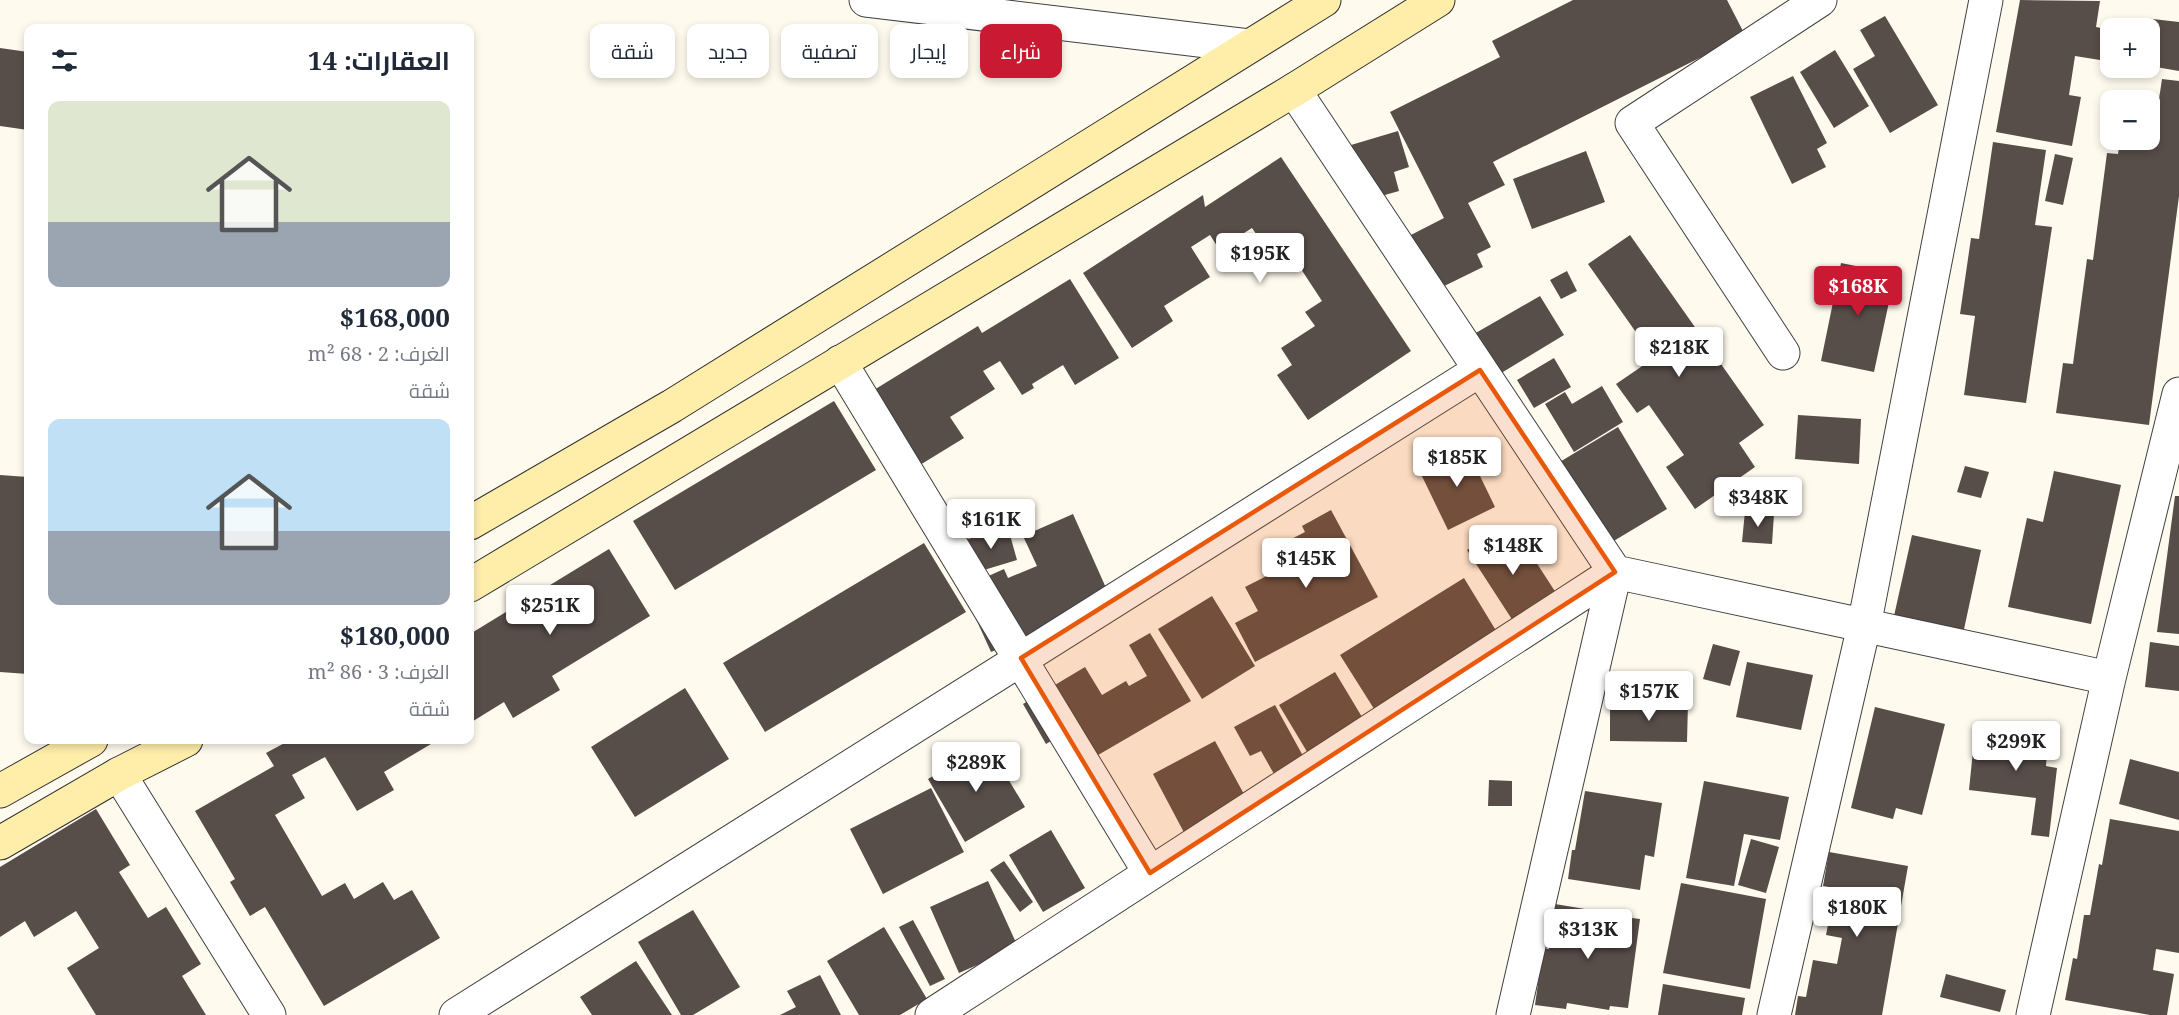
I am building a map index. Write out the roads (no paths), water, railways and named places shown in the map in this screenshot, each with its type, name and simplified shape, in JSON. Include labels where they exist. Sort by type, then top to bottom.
[{"type":"main road","points":[[474,521],[672,406],[1324,0]]},
{"type":"main road","points":[[474,583],[1294,90],[1438,0]]},
{"type":"main road","points":[[0,791],[84,744]]},
{"type":"main road","points":[[0,843],[119,774],[178,744]]},
{"type":"street","points":[[866,0],[1249,46]]},
{"type":"street","points":[[1783,353],[1632,123],[1820,0]]},
{"type":"street","points":[[1774,1015],[1864,626],[1986,0]]},
{"type":"street","points":[[1294,90],[1615,572],[2109,678]]},
{"type":"street","points":[[840,362],[1150,873]]},
{"type":"street","points":[[456,1015],[1480,370]]},
{"type":"street","points":[[2033,1015],[2109,678],[2179,394]]},
{"type":"street","points":[[932,1015],[1615,572]]},
{"type":"street","points":[[1513,1015],[1615,572]]},
{"type":"street","points":[[119,774],[269,1015]]}]
